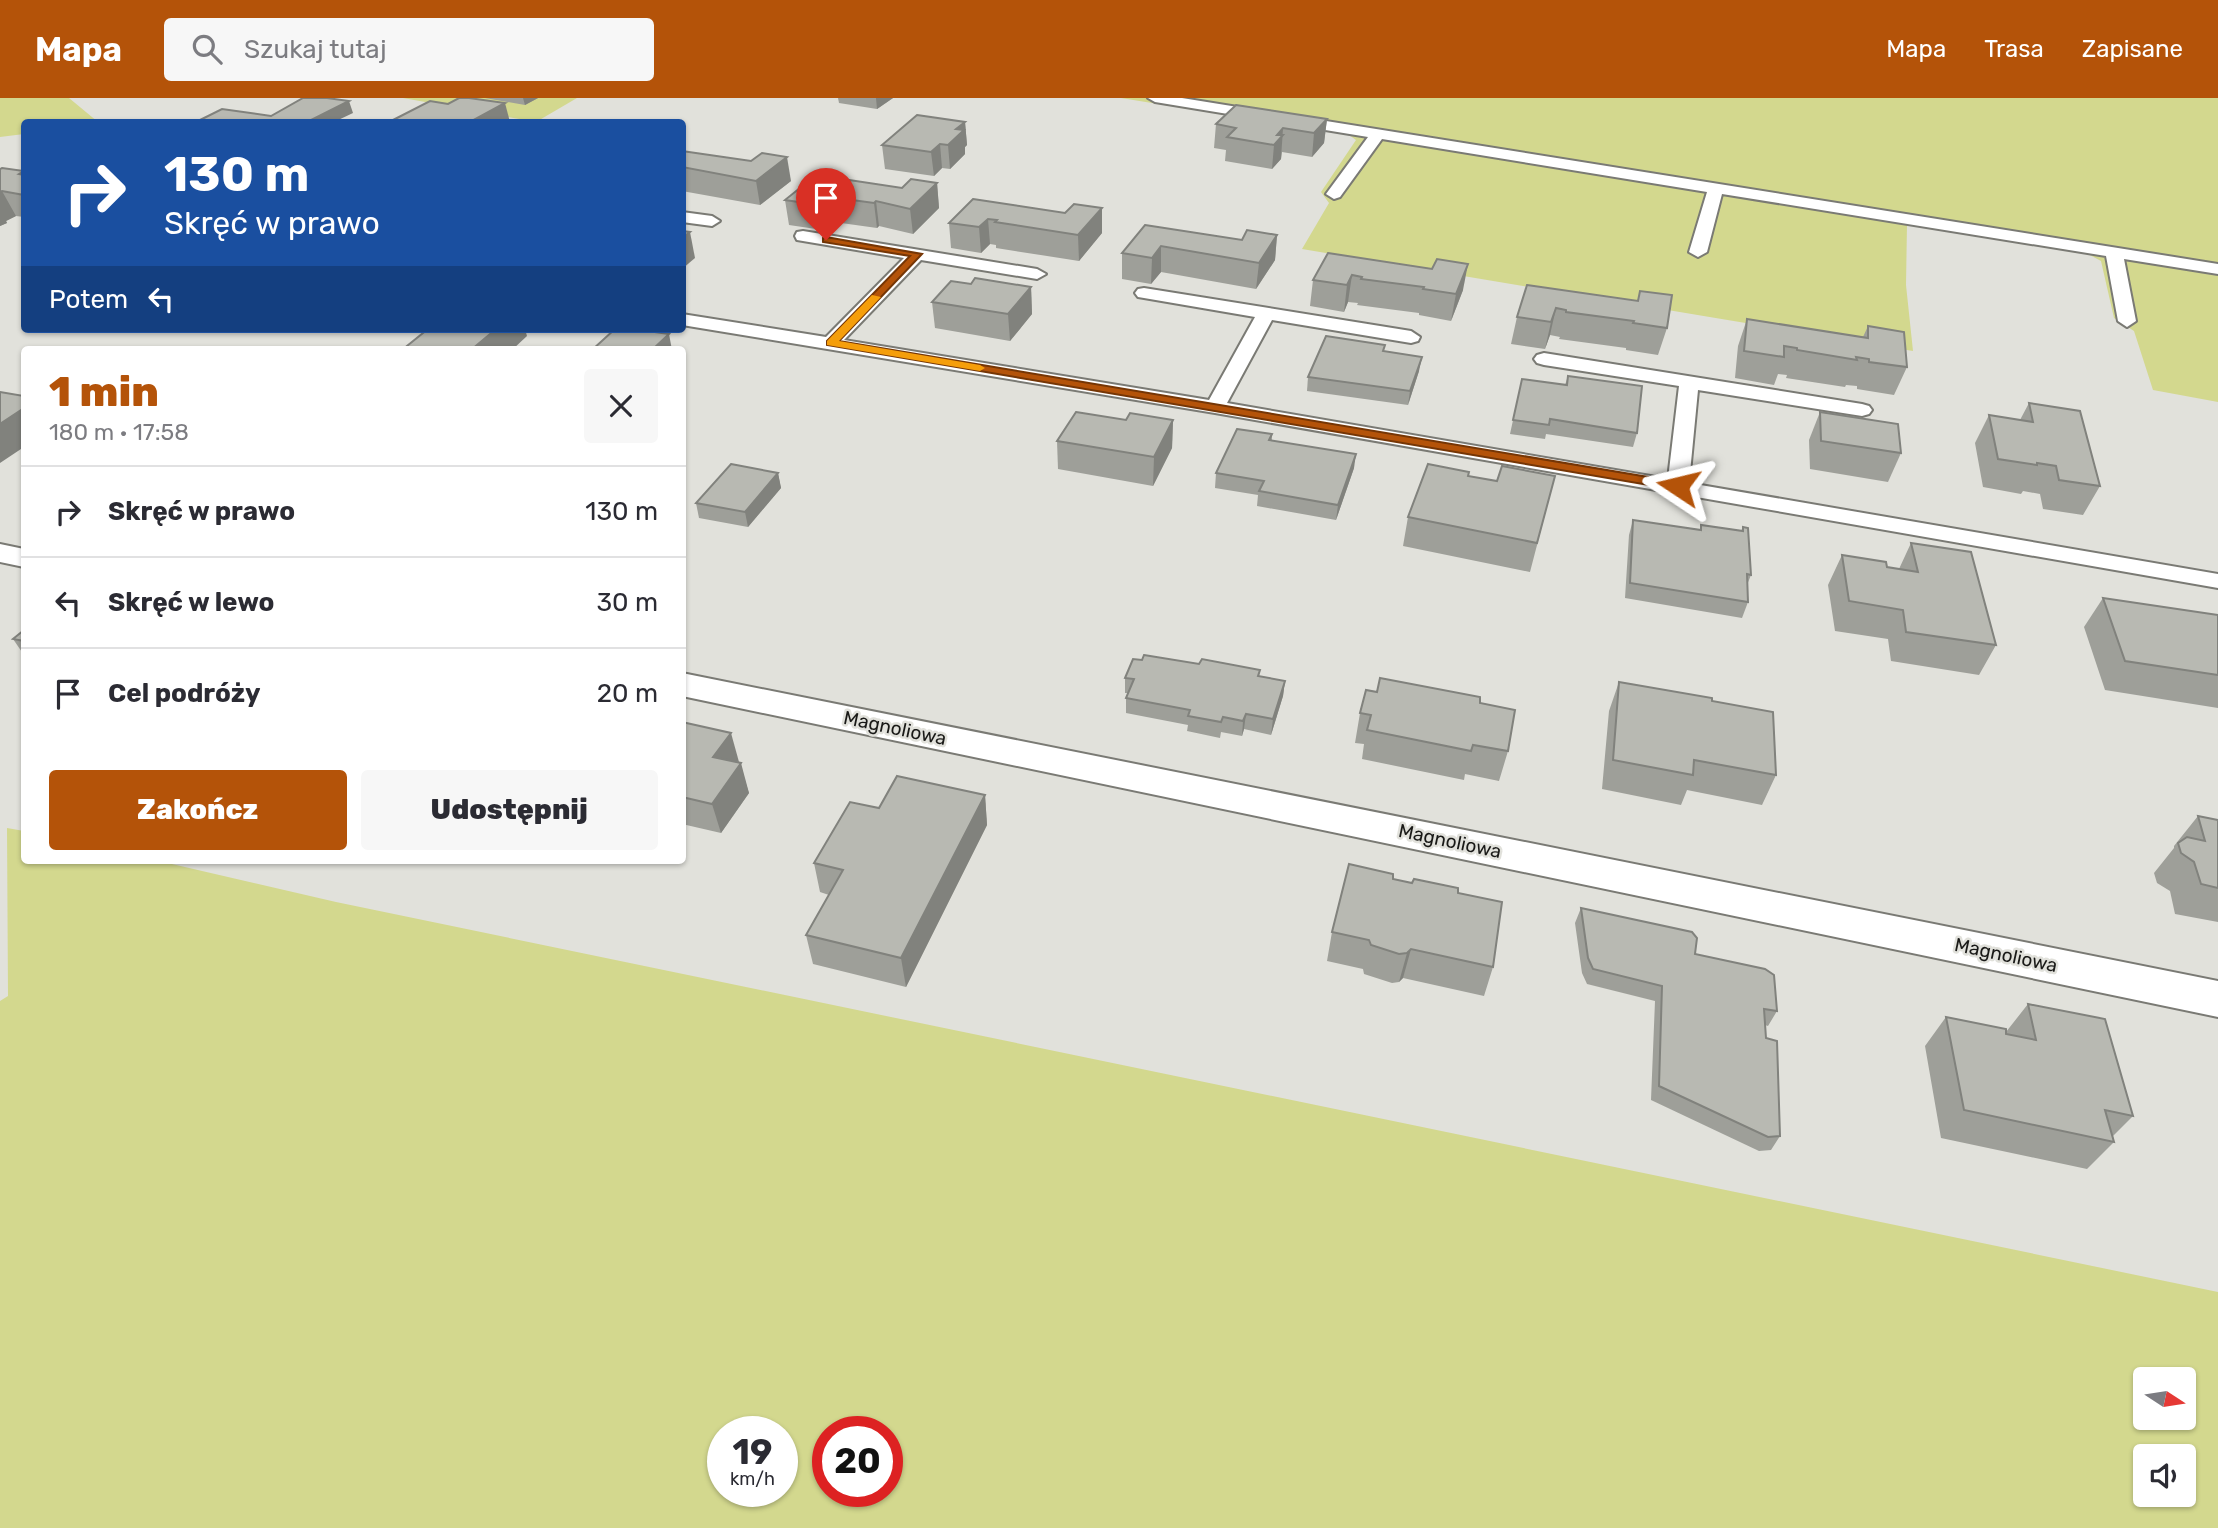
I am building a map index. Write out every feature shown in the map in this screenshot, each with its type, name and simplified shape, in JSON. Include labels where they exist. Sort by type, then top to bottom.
[{"type":"street","points":[[0,553],[21,557]]},
{"type":"street","name":"Magnoliowa","points":[[686,685],[2218,999]]},
{"type":"lane","points":[[1155,98],[2218,269]]},
{"type":"lane","points":[[1334,194],[1378,134]]},
{"type":"lane","points":[[1698,252],[1716,188]]},
{"type":"lane","points":[[686,218],[712,221]]},
{"type":"lane","points":[[803,236],[1037,274]]},
{"type":"lane","points":[[2114,252],[2127,321]]},
{"type":"lane","points":[[831,343],[917,254]]},
{"type":"lane","points":[[1144,293],[1411,337]]},
{"type":"lane","points":[[1216,407],[1266,313]]},
{"type":"lane","points":[[686,320],[1216,407],[2218,581]]},
{"type":"lane","points":[[1544,359],[1862,410]]},
{"type":"lane","points":[[1678,486],[1689,382]]},
{"type":"green space","points":[[0,98],[69,98],[94,119],[21,119],[21,134],[0,137]]},
{"type":"green space","points":[[403,98],[577,98],[541,119],[519,119]]},
{"type":"green space","points":[[1121,98],[2218,98],[2218,402],[2153,390],[2134,331],[2114,318],[2101,261],[2088,254],[1907,225],[1906,285],[1913,351],[1302,249],[1329,203],[1321,192],[1356,140],[1349,135]]},
{"type":"green space","points":[[7,828],[21,830],[21,864],[172,864],[336,902],[2218,1292],[2218,1528],[0,1528],[0,1001],[8,996]]},
{"type":"building","points":[[303,98],[349,101],[313,119],[202,119],[222,109],[271,116]]},
{"type":"building","points":[[459,98],[505,103],[476,119],[395,119],[430,101],[448,104]]},
{"type":"building","points":[[1236,105],[1327,119],[1314,133],[1283,128],[1277,135],[1283,135],[1274,145],[1227,137],[1236,128],[1216,124]]},
{"type":"building","points":[[917,115],[965,122],[956,129],[964,130],[948,145],[940,144],[931,152],[882,145]]},
{"type":"building","points":[[686,152],[751,161],[762,153],[787,157],[756,181],[686,168]]},
{"type":"building","points":[[0,169],[21,171],[21,194],[0,192]]},
{"type":"building","points":[[816,175],[902,188],[911,179],[937,183],[910,209],[876,201],[874,203],[830,197],[833,195],[824,193],[812,204],[785,200]]},
{"type":"building","points":[[973,199],[1065,213],[1074,204],[1102,208],[1078,235],[988,219],[979,227],[949,223]]},
{"type":"building","points":[[1145,225],[1242,240],[1247,230],[1277,235],[1259,263],[1161,246],[1152,258],[1122,253]]},
{"type":"building","points":[[1328,253],[1432,269],[1437,259],[1468,264],[1456,294],[1361,279],[1362,277],[1352,275],[1347,285],[1313,280]]},
{"type":"building","points":[[975,278],[1031,287],[1008,314],[932,302],[951,281],[971,284]]},
{"type":"building","points":[[1527,285],[1638,301],[1640,291],[1672,295],[1667,328],[1566,312],[1556,308],[1551,322],[1517,317]]},
{"type":"building","points":[[1747,319],[1868,338],[1868,326],[1904,332],[1907,367],[1784,346],[1784,357],[1744,351]]},
{"type":"building","points":[[423,333],[491,333],[476,346],[407,346]]},
{"type":"building","points":[[611,333],[669,334],[656,346],[596,346]]},
{"type":"building","points":[[1326,336],[1385,345],[1383,351],[1422,357],[1410,391],[1308,377]]},
{"type":"building","points":[[1568,376],[1642,386],[1637,433],[1550,419],[1549,425],[1513,420],[1522,379],[1567,385]]},
{"type":"building","points":[[0,392],[21,396],[21,410],[0,424]]},
{"type":"building","points":[[2029,403],[2080,411],[2100,486],[2059,480],[2056,466],[1998,459],[1989,415],[2033,422]]},
{"type":"building","points":[[1076,412],[1126,420],[1130,413],[1173,420],[1154,457],[1057,441]]},
{"type":"building","points":[[1820,412],[1898,424],[1901,453],[1821,441]]},
{"type":"building","points":[[1237,429],[1272,434],[1269,440],[1356,454],[1338,505],[1259,491],[1264,481],[1216,473]]},
{"type":"building","points":[[731,464],[778,473],[745,512],[696,503]]},
{"type":"building","points":[[1428,464],[1497,481],[1502,466],[1555,476],[1537,543],[1408,517]]},
{"type":"building","points":[[1633,520],[1701,530],[1701,525],[1743,531],[1743,527],[1748,528],[1751,575],[1747,574],[1748,602],[1630,583]]},
{"type":"building","points":[[1911,543],[1971,552],[1996,645],[1906,632],[1903,610],[1849,601],[1842,555],[1886,562],[1887,567],[1918,572]]},
{"type":"building","points":[[2103,598],[2218,615],[2218,675],[2125,661]]},
{"type":"building","points":[[21,632],[21,640],[13,639]]},
{"type":"building","points":[[1144,655],[1199,664],[1202,659],[1260,670],[1258,676],[1285,681],[1273,719],[1246,714],[1243,721],[1223,717],[1221,722],[1188,716],[1190,710],[1126,698],[1134,679],[1125,678],[1133,659],[1142,660]]},
{"type":"building","points":[[1380,678],[1480,697],[1480,703],[1515,710],[1508,751],[1473,745],[1471,751],[1367,730],[1371,715],[1360,713],[1366,690],[1377,692]]},
{"type":"building","points":[[1619,682],[1773,712],[1776,775],[1694,760],[1693,775],[1613,760]]},
{"type":"building","points":[[686,723],[731,733],[713,757],[741,763],[712,804],[686,798]]},
{"type":"building","points":[[897,776],[985,795],[901,958],[806,935],[843,870],[814,863],[850,802],[879,808]]},
{"type":"building","points":[[2198,816],[2218,820],[2218,888],[2201,884],[2194,862],[2181,853],[2178,843],[2187,837],[2205,841]]},
{"type":"building","points":[[1349,864],[1393,874],[1393,879],[1412,883],[1414,879],[1458,888],[1458,893],[1502,902],[1493,967],[1411,949],[1407,953],[1399,954],[1371,945],[1369,940],[1332,932]]},
{"type":"building","points":[[1581,908],[1692,932],[1697,938],[1695,954],[1765,969],[1774,975],[1777,1011],[1764,1009],[1766,1038],[1777,1041],[1780,1136],[1768,1137],[1659,1086],[1662,986],[1593,969],[1588,958]]},
{"type":"building","points":[[2028,1004],[2105,1019],[2133,1116],[2105,1110],[2114,1142],[1964,1110],[1946,1017],[2006,1029],[2006,1034],[2036,1040]]},
{"type":"slow traffic","points":[[876,297],[831,343],[980,368]]},
{"type":"route","points":[[826,240],[917,254],[831,343],[1678,486]]}]
